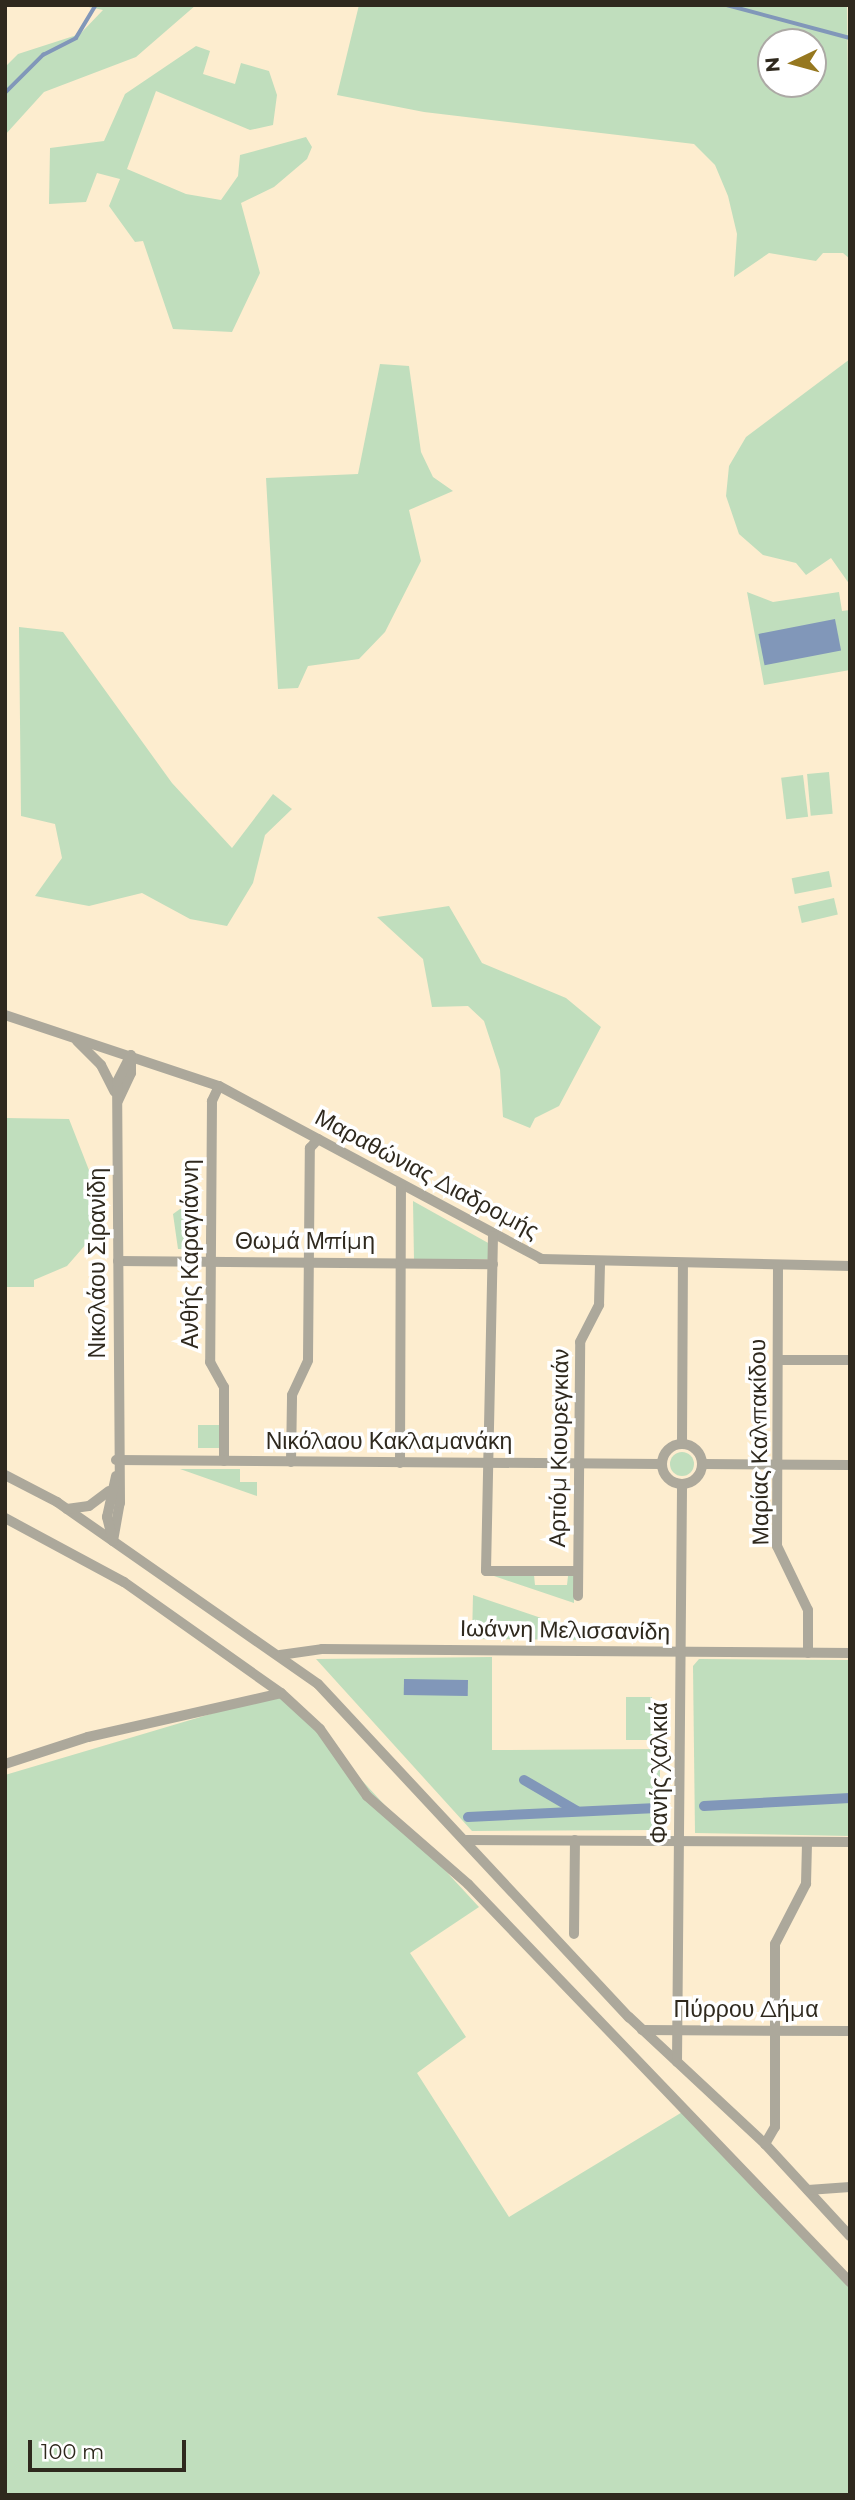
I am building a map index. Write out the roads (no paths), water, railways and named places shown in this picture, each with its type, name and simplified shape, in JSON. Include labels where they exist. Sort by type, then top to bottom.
[{"type":"street","name":"Μαραθώνιας Διαδρομής","points":[[5,1015],[219,1086],[493,1236],[541,1259],[600,1264],[850,1266]]},
{"type":"street","points":[[70,1036],[101,1065],[118,1101]]},
{"type":"street","name":"Νικολάου Σιρανίδη","points":[[113,1541],[120,1519],[116,1476],[118,1101],[120,1068],[131,1055]]},
{"type":"street","name":"Ανθής Καραγιάννη","points":[[219,1086],[212,1101],[210,1362],[224,1387],[224,1461]]},
{"type":"street","points":[[291,1462],[292,1395],[308,1360],[310,1149],[318,1139]]},
{"type":"street","points":[[400,1463],[401,1186]]},
{"type":"street","points":[[493,1236],[486,1463],[486,1571],[578,1572]]},
{"type":"street","name":"Θωμά Μπίμη","points":[[118,1261],[493,1264]]},
{"type":"street","name":"Αρτιόμ Κιουρεγκιάν","points":[[578,1596],[580,1342],[599,1305],[600,1264]]},
{"type":"street","points":[[682,1444],[683,1265]]},
{"type":"street","name":"Μαρίας Καλπακίδου","points":[[778,1265],[777,1546],[808,1610],[808,1653]]},
{"type":"street","points":[[778,1360],[850,1360]]},
{"type":"street","points":[[682,1444],[697,1450],[703,1464],[696,1479],[682,1485],[667,1478],[661,1464],[670,1447],[682,1444]]},
{"type":"street","name":"Νικόλαου Κακλαμανάκη","points":[[116,1460],[661,1464]]},
{"type":"street","points":[[703,1464],[850,1465]]},
{"type":"street","points":[[5,1475],[67,1509],[318,1684],[642,2030],[765,2144],[850,2236]]},
{"type":"street","name":"Νικολάου Σιρανίδη","points":[[113,1541],[109,1491],[116,1476]]},
{"type":"street","name":"Φανής Χαλκιά","points":[[677,2062],[682,1485]]},
{"type":"street","points":[[67,1509],[89,1506],[109,1491]]},
{"type":"street","points":[[5,1518],[124,1582],[281,1693],[320,1729],[368,1796],[468,1884],[850,2282]]},
{"type":"street","name":"Ιωάννη Μελισσανίδη","points":[[280,1655],[322,1649],[850,1653]]},
{"type":"street","points":[[5,1764],[88,1737],[281,1693]]},
{"type":"street","points":[[465,1840],[850,1842]]},
{"type":"street","points":[[574,1934],[575,1840]]},
{"type":"street","points":[[765,2144],[775,2127],[775,1944],[806,1884],[807,1842]]},
{"type":"street","name":"Πύρρου Δήμα","points":[[642,2030],[850,2031]]},
{"type":"street","points":[[808,2190],[850,2187]]},
{"type":"street","points":[[835,2219],[850,2219]]},
{"type":"water","points":[[835,619],[841,650],[765,665],[758,634]]},
{"type":"water","points":[[404,1679],[468,1680],[468,1696],[404,1695]]},
{"type":"waterway","points":[[5,93],[43,55],[76,38],[96,5]]},
{"type":"waterway","points":[[727,5],[850,38]]},
{"type":"waterway","points":[[524,1780],[577,1811]]},
{"type":"waterway","points":[[704,1806],[850,1798]]},
{"type":"waterway","points":[[468,1817],[657,1808]]}]
